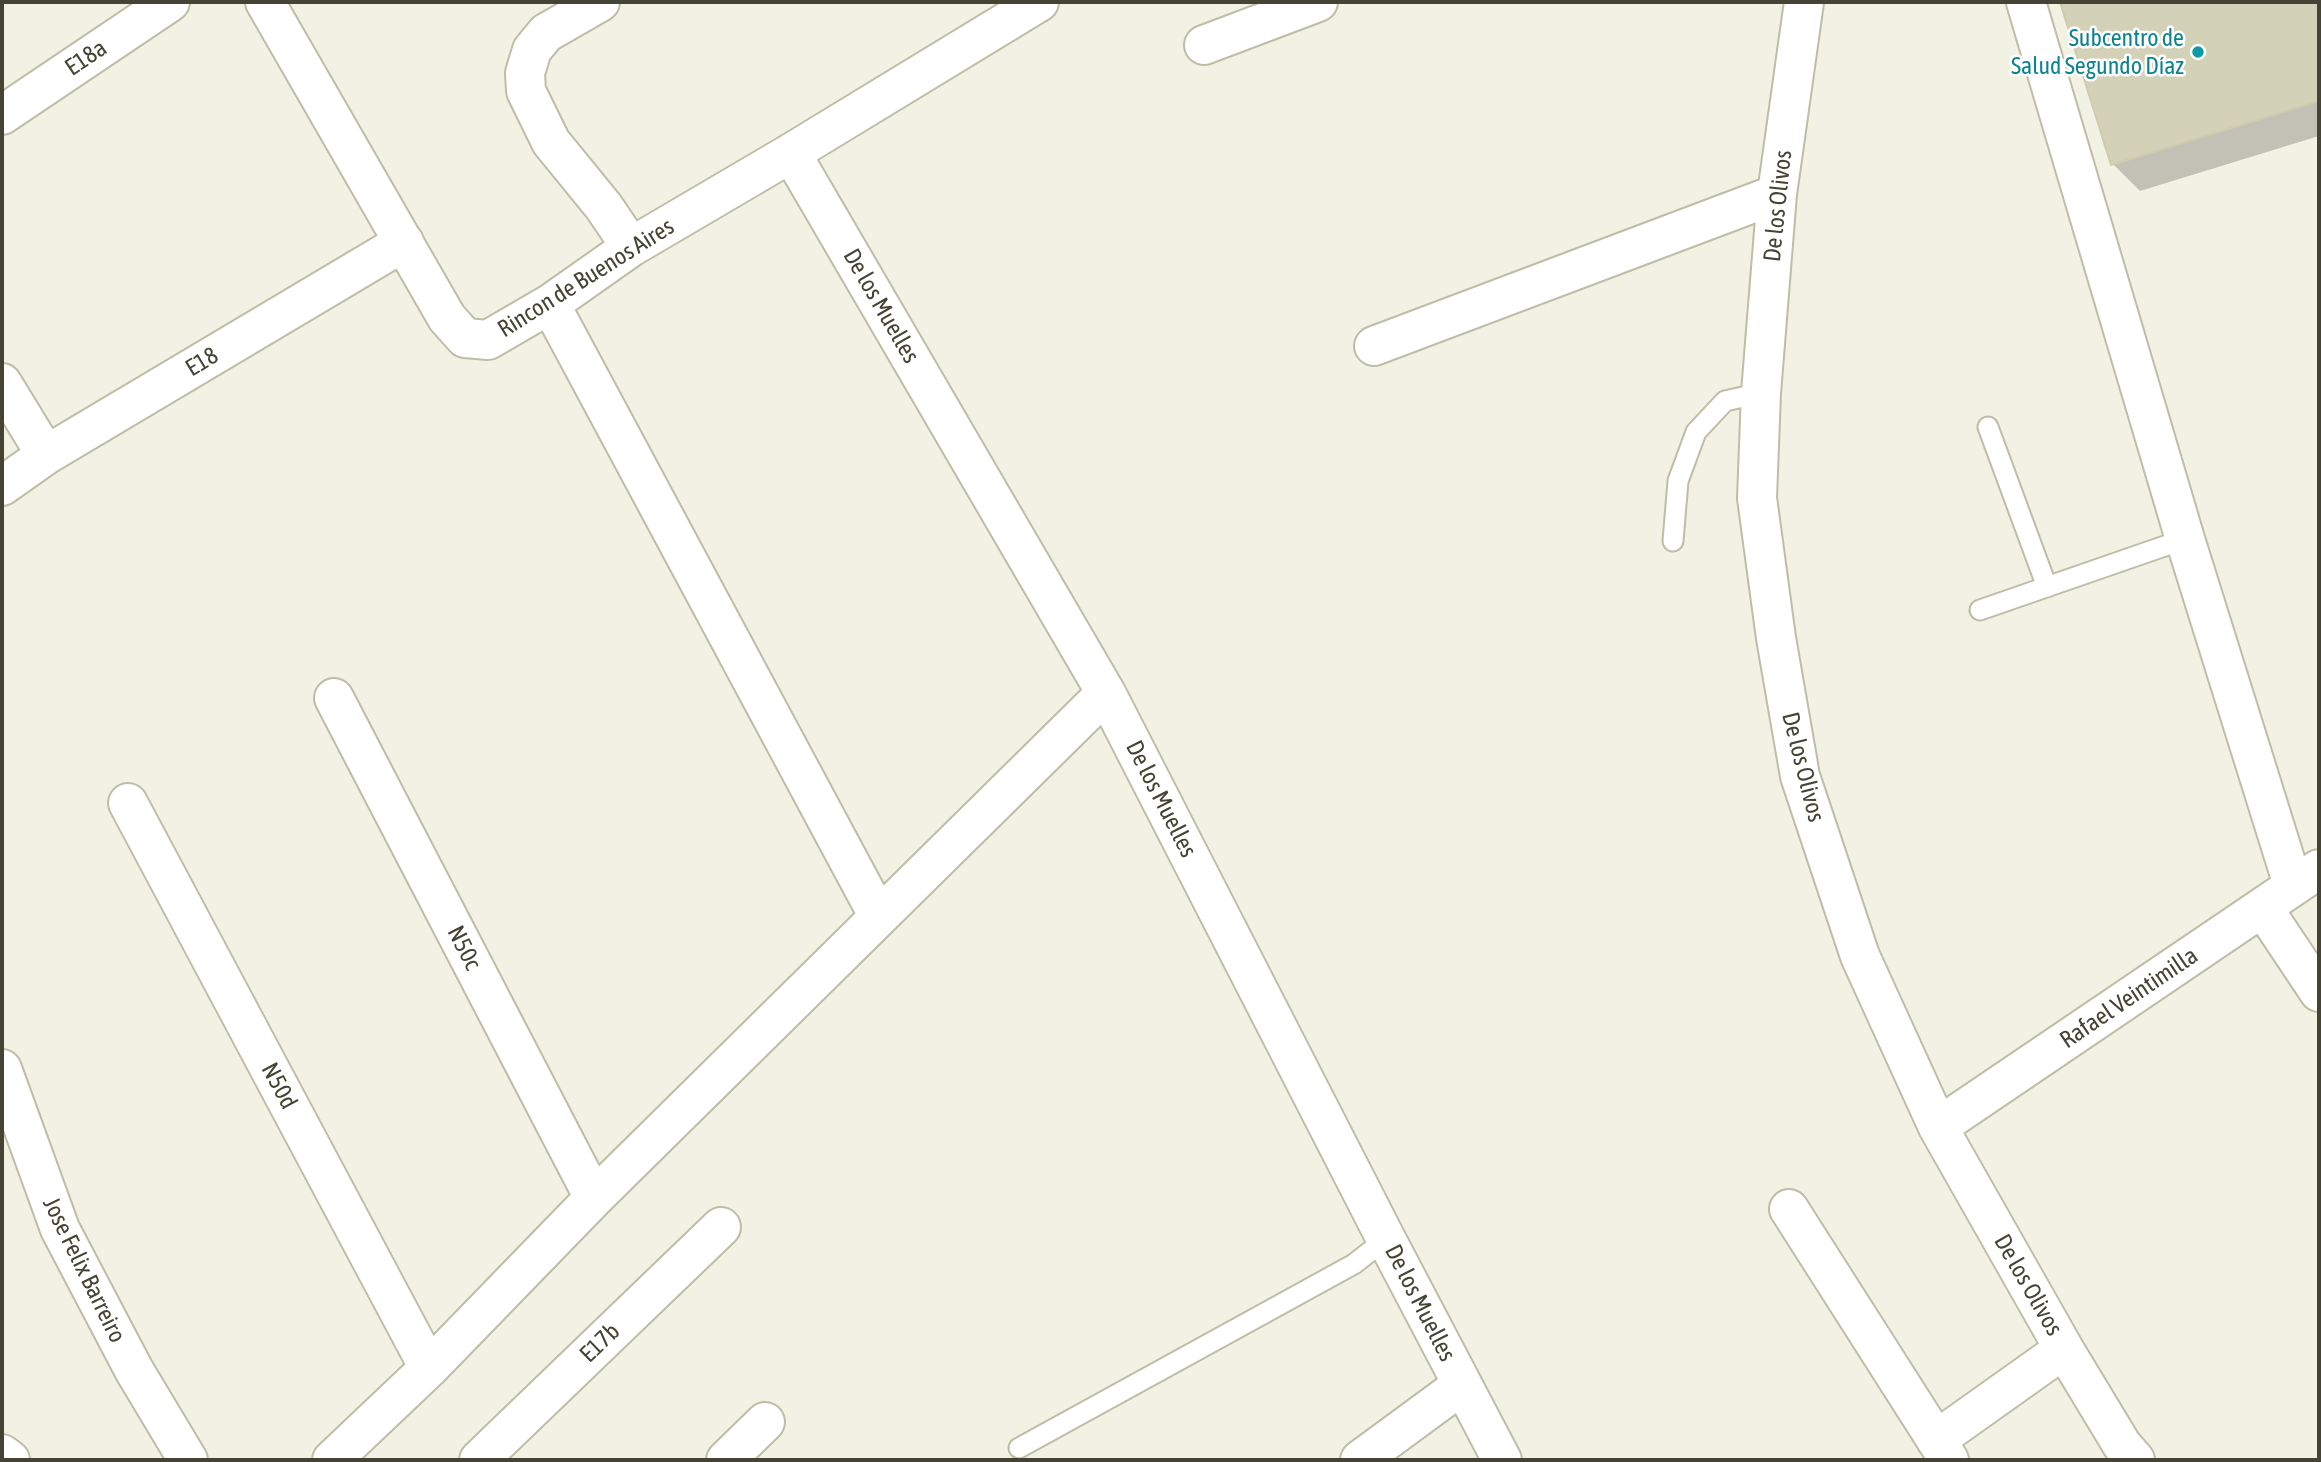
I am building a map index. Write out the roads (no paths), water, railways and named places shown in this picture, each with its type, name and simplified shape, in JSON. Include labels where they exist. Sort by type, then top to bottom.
[{"type":"street","name":"E18a","points":[[2,115],[170,2]]},
{"type":"street","name":"Rincon de Buenos Aires","points":[[265,2],[447,318],[465,338],[488,340],[550,304],[631,247],[792,153],[1039,2]]},
{"type":"street","points":[[600,2],[546,33],[533,50],[524,73],[526,91],[551,142],[604,208],[631,247]]},
{"type":"street","points":[[1204,46],[1318,2]]},
{"type":"street","name":"De los Olivos","points":[[1804,2],[1777,194],[1760,393],[1758,498],[1776,638],[1800,776],[1860,956],[1938,1127],[2064,1349],[2122,1445],[2135,1460]]},
{"type":"street","points":[[2026,2],[2185,539],[2306,877]]},
{"type":"street","name":"De los Muelles","points":[[792,153],[1106,693],[1502,1460]]},
{"type":"street","points":[[1374,346],[1777,194]]},
{"type":"street","name":"E18","points":[[2,486],[46,455],[404,242]]},
{"type":"street","points":[[550,304],[878,917]]},
{"type":"street","points":[[2,383],[46,455]]},
{"type":"street","points":[[332,1460],[429,1368],[594,1198],[1106,693]]},
{"type":"street","name":"N50c","points":[[334,698],[594,1198]]},
{"type":"street","name":"N50d","points":[[128,803],[429,1368]]},
{"type":"street","name":"Rafael Veintimilla","points":[[1938,1127],[2306,877]]},
{"type":"street","points":[[2263,908],[2319,992]]},
{"type":"street","name":"Jose Felix Barreiro","points":[[2,1069],[60,1229],[134,1370],[188,1460]]},
{"type":"street","points":[[1788,1209],[1942,1450],[2064,1349]]},
{"type":"street","name":"E17b","points":[[479,1460],[721,1227]]},
{"type":"street","points":[[1360,1460],[1462,1385]]},
{"type":"street","points":[[726,1460],[765,1422]]},
{"type":"street","points":[[2,1454],[10,1460]]},
{"type":"lane","points":[[1673,541],[1678,481],[1696,432],[1725,401],[1760,393]]},
{"type":"lane","points":[[1988,427],[2047,587]]},
{"type":"lane","points":[[1980,610],[2185,539]]},
{"type":"lane","points":[[1019,1448],[1354,1264],[1386,1239]]},
{"type":"place","name":"Subcentro de Salud Segundo Díaz","points":[[2198,52]]}]
